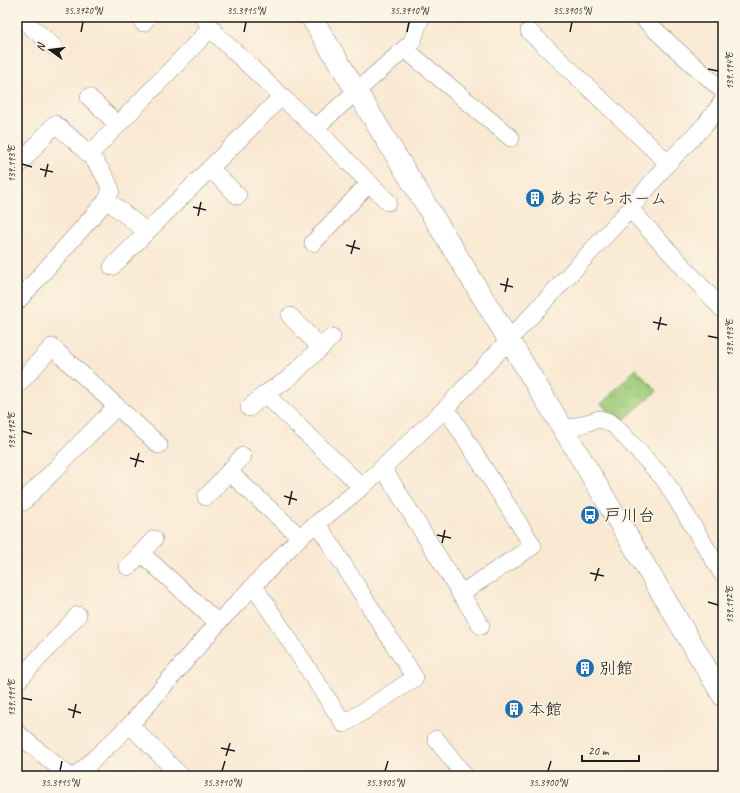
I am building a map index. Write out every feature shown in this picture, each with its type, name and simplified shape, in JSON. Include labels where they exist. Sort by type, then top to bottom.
[{"type":"street","points":[[20,17],[52,46]]},
{"type":"street","points":[[311,17],[564,430],[723,696]]},
{"type":"street","points":[[316,128],[357,93],[412,42],[421,17]]},
{"type":"street","points":[[642,17],[723,91]]},
{"type":"street","points":[[90,154],[118,125],[140,112],[207,22],[217,35],[281,97],[316,128],[388,202]]},
{"type":"street","points":[[529,31],[668,163]]},
{"type":"street","points":[[405,49],[511,138]]},
{"type":"street","points":[[89,97],[118,125]]},
{"type":"street","points":[[112,267],[281,97]]},
{"type":"street","points":[[76,776],[130,725],[218,623],[300,537],[362,487],[446,408],[630,209],[668,163],[705,125],[723,101]]},
{"type":"street","points":[[17,167],[55,124],[90,154],[106,178],[111,190],[108,200],[17,302]]},
{"type":"street","points":[[210,168],[238,196]]},
{"type":"street","points":[[313,243],[369,183]]},
{"type":"street","points":[[108,200],[147,232]]},
{"type":"street","points":[[630,209],[723,310]]},
{"type":"street","points":[[249,408],[265,394],[288,379],[326,342],[290,316]]},
{"type":"street","points":[[17,386],[52,346],[159,445]]},
{"type":"street","points":[[265,394],[362,487]]},
{"type":"street","points":[[17,499],[23,502],[118,406]]},
{"type":"street","points":[[446,408],[533,546],[460,594]]},
{"type":"street","points":[[564,430],[599,419],[608,421],[615,426],[664,479],[723,575]]},
{"type":"street","points":[[206,497],[243,456]]},
{"type":"street","points":[[383,468],[481,626]]},
{"type":"street","points":[[229,472],[300,537]]},
{"type":"street","points":[[254,586],[344,724],[415,678],[317,523]]},
{"type":"street","points":[[128,567],[154,539]]},
{"type":"street","points":[[141,553],[218,623]]},
{"type":"street","points":[[17,682],[78,615]]},
{"type":"street","points":[[130,725],[181,776]]},
{"type":"street","points":[[17,733],[70,776]]},
{"type":"street","points":[[436,739],[465,776]]},
{"type":"green space","points":[[636,369],[657,391],[621,422],[601,404]]},
{"type":"place","name":"あおぞらホーム","points":[[535,198]]},
{"type":"place","name":"戸川台","points":[[590,515]]},
{"type":"place","name":"別館","points":[[585,668]]},
{"type":"place","name":"本館","points":[[514,709]]}]
